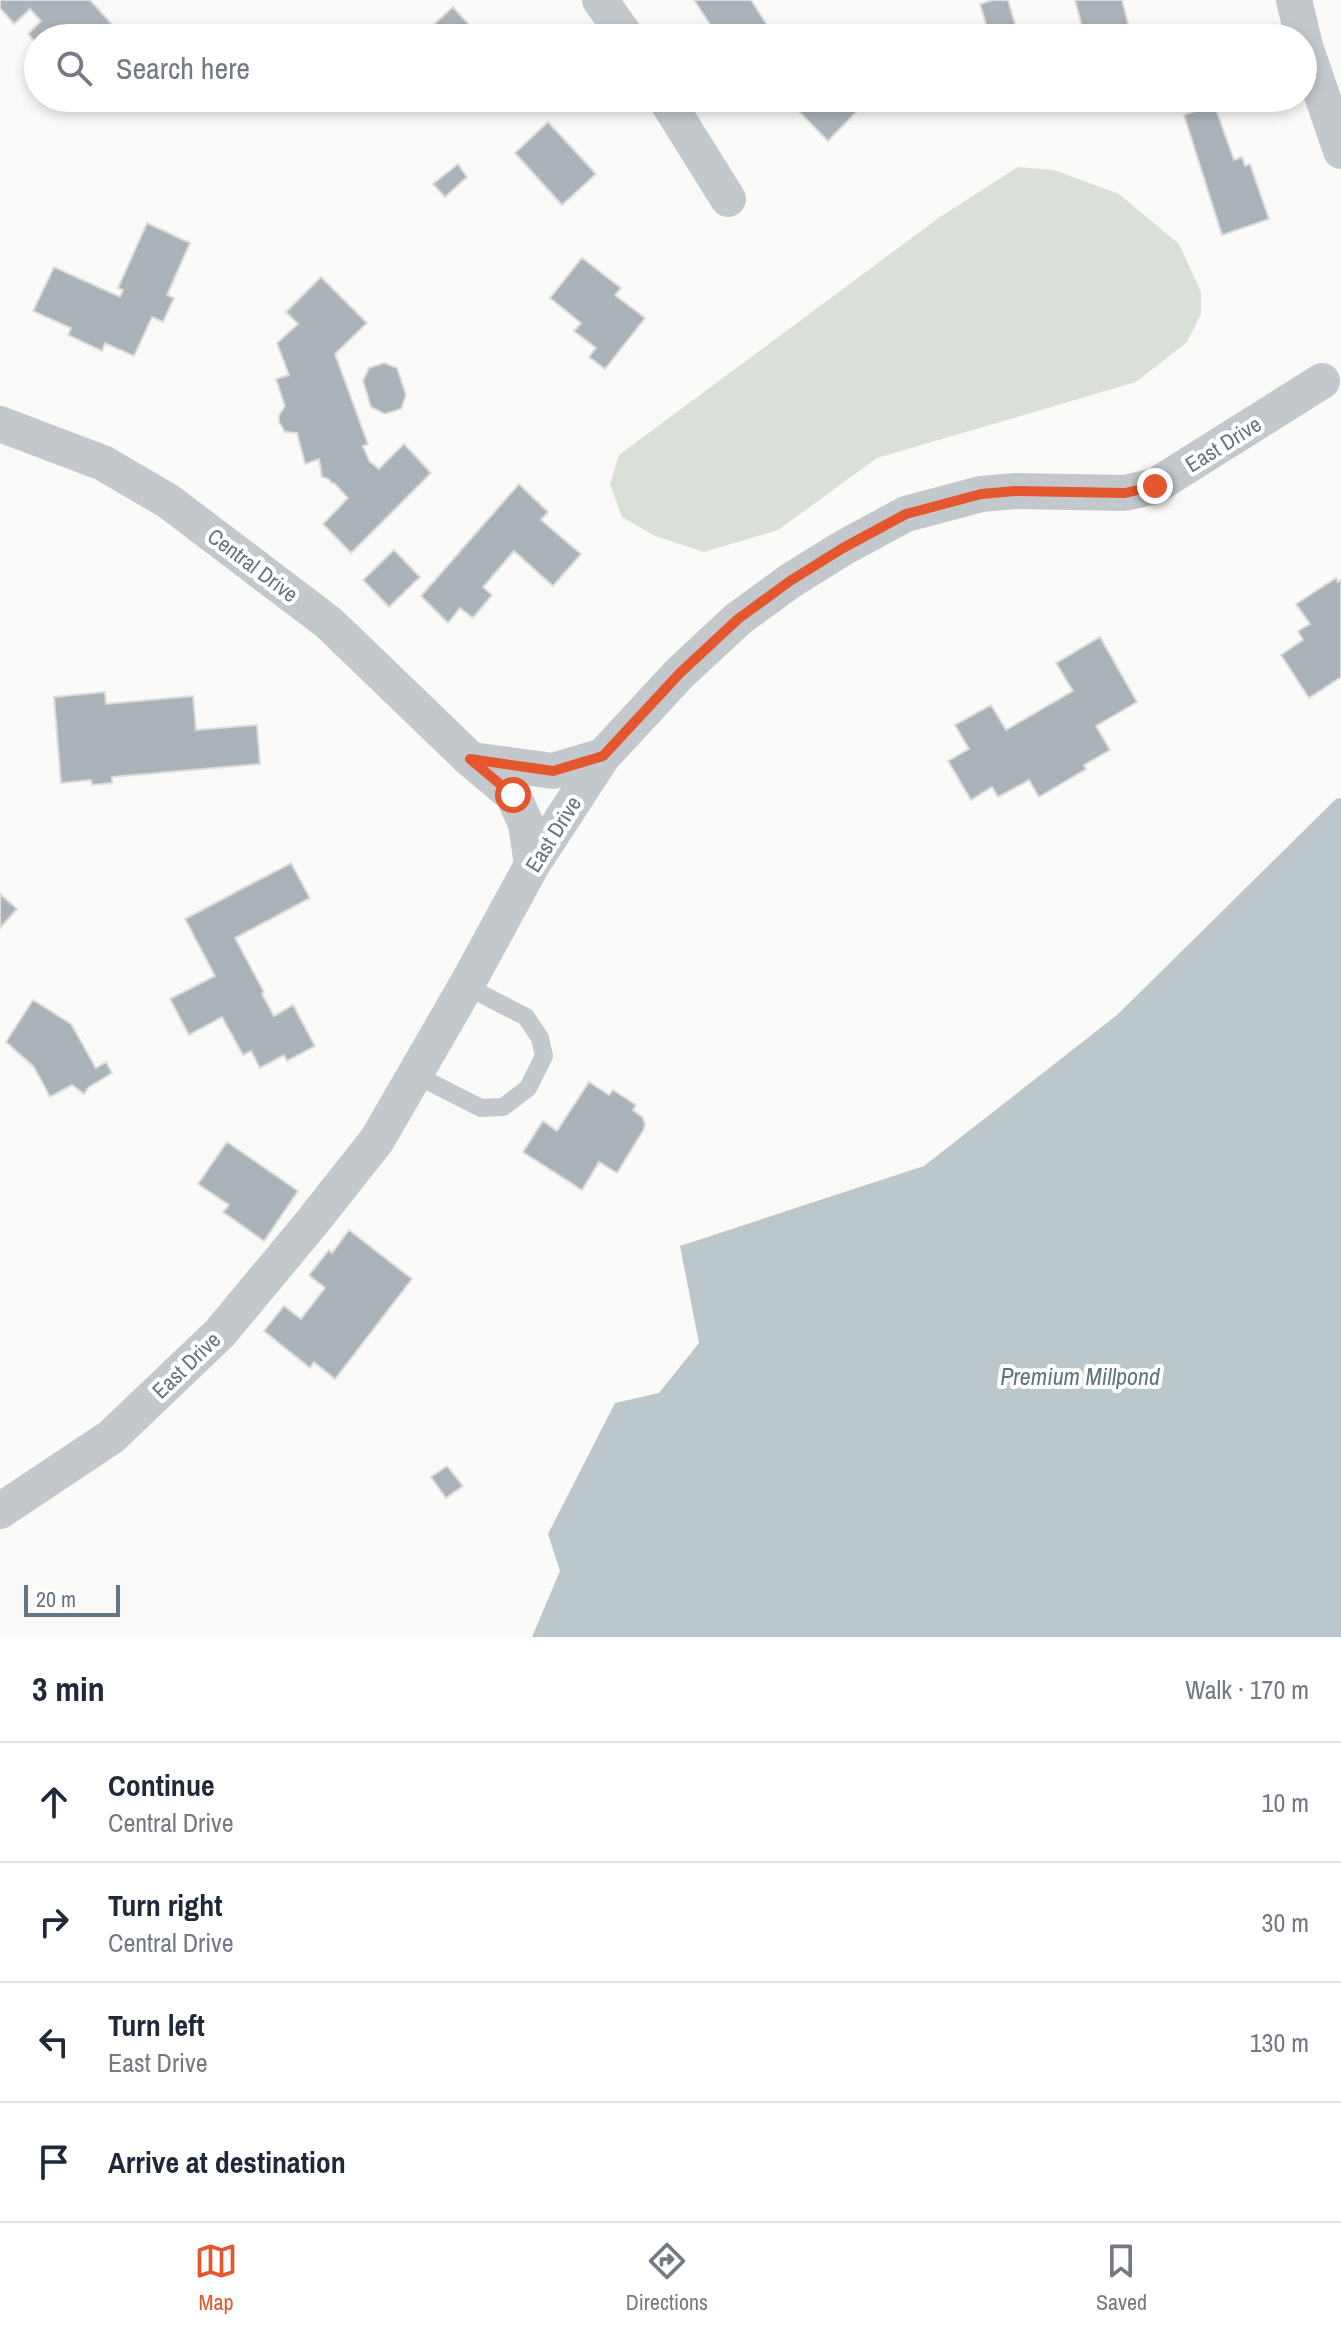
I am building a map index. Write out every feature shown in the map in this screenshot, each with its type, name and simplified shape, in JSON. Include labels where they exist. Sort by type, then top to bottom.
[{"type":"street","points":[[600,0],[617,24]]},
{"type":"street","points":[[1294,0],[1300,24]]},
{"type":"street","points":[[1317,81],[1341,151]]},
{"type":"street","points":[[674,112],[728,199]]},
{"type":"street","name":"East Drive","points":[[0,1511],[111,1437],[220,1333],[377,1140],[532,865],[603,756],[680,673],[738,619],[790,581],[906,514],[981,494],[1015,491],[1125,493],[1155,486],[1322,381]]},
{"type":"street","name":"Central Drive","points":[[0,424],[103,463],[168,501],[329,623],[470,759],[513,795],[526,824],[532,865]]},
{"type":"street","points":[[470,759],[553,771],[603,756]]},
{"type":"lane","points":[[414,1074],[481,1108],[503,1107],[528,1088],[544,1056],[540,1038],[526,1017],[466,986]]},
{"type":"shaded area","points":[[1018,167],[1054,170],[1119,194],[1179,244],[1201,292],[1201,314],[1187,342],[1136,382],[877,458],[778,530],[704,552],[655,536],[622,517],[610,484],[619,455],[940,217]]},
{"type":"water","name":"Premium Millpond","points":[[1341,798],[1341,1637],[532,1637],[560,1571],[548,1534],[615,1403],[659,1393],[699,1343],[680,1246],[924,1166],[1117,1015],[1336,799]]},
{"type":"building","points":[[0,0],[90,0],[112,24],[38,24],[41,21],[30,9],[14,24],[0,8]]},
{"type":"building","points":[[694,0],[751,0],[766,24],[710,24]]},
{"type":"building","points":[[1008,0],[1015,24],[986,24],[980,4]]},
{"type":"building","points":[[1075,0],[1122,0],[1128,24],[1081,24]]},
{"type":"building","points":[[453,7],[468,24],[434,24]]},
{"type":"building","points":[[800,112],[856,112],[828,141]]},
{"type":"building","points":[[1217,112],[1234,160],[1242,157],[1245,166],[1250,164],[1269,219],[1222,235],[1184,115]]},
{"type":"building","points":[[548,122],[596,174],[562,205],[515,153]]},
{"type":"building","points":[[458,164],[467,177],[445,197],[433,184]]},
{"type":"building","points":[[147,223],[190,243],[167,295],[174,298],[163,322],[152,317],[134,356],[105,343],[102,351],[68,335],[71,328],[33,311],[54,267],[120,297],[123,290],[118,288]]},
{"type":"building","points":[[582,258],[621,288],[615,295],[645,318],[605,369],[589,357],[596,348],[574,331],[581,323],[550,298]]},
{"type":"building","points":[[321,277],[367,323],[335,354],[368,444],[363,446],[369,461],[379,469],[404,444],[431,473],[351,553],[323,524],[348,498],[334,483],[322,477],[319,459],[305,464],[297,433],[285,432],[279,422],[279,415],[285,406],[276,379],[289,375],[277,343],[298,324],[286,312]]},
{"type":"building","points":[[384,363],[397,368],[406,395],[401,409],[385,414],[371,407],[363,381],[369,368]]},
{"type":"building","points":[[519,484],[548,512],[541,520],[581,554],[553,586],[514,551],[483,587],[492,595],[473,618],[460,608],[448,623],[421,596]]},
{"type":"building","points":[[394,550],[420,577],[389,607],[363,580]]},
{"type":"building","points":[[1336,578],[1338,582],[1341,580],[1341,677],[1309,698],[1281,655],[1303,640],[1298,631],[1310,624],[1296,604]]},
{"type":"building","points":[[1100,637],[1137,702],[1096,726],[1110,750],[1084,765],[1086,769],[1039,797],[1029,780],[998,797],[992,787],[971,800],[948,761],[969,749],[955,725],[991,705],[1006,730],[1073,691],[1056,663]]},
{"type":"building","points":[[105,692],[106,704],[193,696],[196,730],[257,725],[260,764],[112,777],[112,783],[92,785],[91,780],[61,783],[54,697]]},
{"type":"building","points":[[291,863],[310,898],[235,938],[274,1016],[293,1005],[315,1046],[287,1061],[284,1055],[260,1068],[251,1051],[243,1055],[222,1017],[189,1035],[170,999],[215,976],[185,919]]},
{"type":"building","points":[[0,894],[17,909],[0,928]]},
{"type":"building","points":[[33,1000],[71,1024],[96,1068],[106,1062],[112,1073],[89,1087],[84,1094],[72,1085],[50,1097],[34,1067],[6,1042]]},
{"type":"building","points":[[589,1082],[609,1095],[613,1090],[636,1105],[633,1110],[645,1124],[617,1173],[599,1162],[582,1190],[523,1152],[543,1121],[557,1131]]},
{"type":"building","points":[[227,1142],[298,1191],[264,1241],[223,1212],[229,1205],[198,1184]]},
{"type":"building","points":[[349,1230],[412,1279],[335,1379],[314,1362],[310,1368],[264,1331],[284,1306],[301,1319],[325,1288],[309,1275],[329,1250],[332,1253]]},
{"type":"building","points":[[447,1466],[463,1486],[446,1498],[431,1477]]},
{"type":"route","points":[[513,795],[470,759],[553,771],[603,756],[680,673],[738,619],[790,581],[906,514],[981,494],[1015,491],[1125,493],[1155,486]]}]
